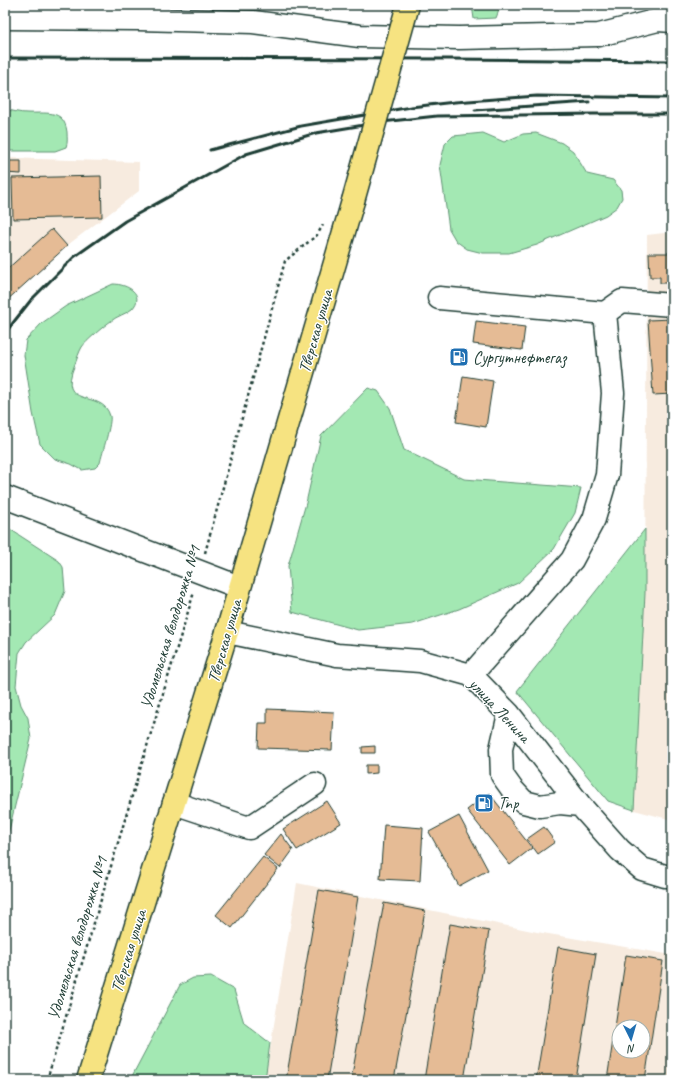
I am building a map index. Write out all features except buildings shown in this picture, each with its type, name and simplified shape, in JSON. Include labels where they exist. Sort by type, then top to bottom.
[{"type":"main road","name":"Тверская улица","points":[[88,1080],[227,632],[353,201],[408,5]]},
{"type":"street","points":[[5,18],[66,11],[253,22],[360,36],[459,38],[599,35],[658,15]]},
{"type":"street","points":[[439,298],[606,313],[622,301],[672,305]]},
{"type":"street","points":[[471,675],[572,560],[594,519],[607,475],[612,393],[606,313]]},
{"type":"street","points":[[5,497],[239,587]]},
{"type":"street","name":"улица Ленина","points":[[227,632],[337,655],[420,660],[471,675],[509,714],[580,806],[620,850],[642,869],[665,876],[672,876]]},
{"type":"street","points":[[509,714],[501,749],[502,775],[512,789],[524,802],[540,806],[560,803],[580,806]]},
{"type":"street","points":[[174,802],[250,828],[315,784]]},
{"type":"path","name":"Удомельская велодорожка №1","points":[[47,1080],[200,572],[286,261],[317,235],[324,222]]},
{"type":"shaded area","points":[[5,158],[139,162],[139,191],[69,244],[5,302]]},
{"type":"shaded area","points":[[672,232],[672,820],[634,810],[645,593],[647,235]]},
{"type":"shaded area","points":[[297,883],[537,932],[672,955],[672,1080],[265,1080]]},
{"type":"green space","points":[[472,5],[501,5],[496,18],[474,19]]},
{"type":"green space","points":[[5,109],[22,113],[47,113],[58,116],[65,124],[67,132],[66,147],[55,151],[5,151]]},
{"type":"green space","points":[[483,133],[504,142],[523,134],[536,133],[562,143],[573,151],[587,174],[613,180],[621,190],[622,198],[617,207],[606,215],[537,245],[509,253],[483,253],[467,249],[456,241],[449,229],[440,165],[445,144],[453,136]]},
{"type":"green space","points":[[113,284],[124,286],[133,291],[136,294],[136,304],[132,309],[108,323],[82,347],[70,379],[71,388],[75,394],[99,403],[106,408],[110,416],[100,463],[95,468],[82,470],[71,464],[55,459],[40,444],[33,413],[24,355],[26,340],[42,323],[66,306]]},
{"type":"green space","points":[[368,388],[378,391],[390,408],[404,450],[464,479],[581,488],[575,513],[554,549],[518,583],[459,609],[413,624],[358,630],[292,612],[288,566],[306,503],[321,436]]},
{"type":"green space","points":[[5,526],[59,561],[63,567],[65,591],[55,615],[26,642],[19,653],[16,686],[21,705],[28,718],[31,739],[5,847]]},
{"type":"green space","points":[[645,529],[645,593],[634,810],[608,801],[517,691]]},
{"type":"green space","points":[[211,977],[234,990],[244,1023],[270,1043],[265,1080],[130,1080],[180,985],[193,978]]},
{"type":"railway","points":[[5,58],[672,61]]},
{"type":"railway","points":[[210,150],[301,126],[411,107],[455,102],[537,96],[672,98]]},
{"type":"railway","points":[[475,110],[589,102]]},
{"type":"railway","points":[[5,333],[31,300],[74,257],[125,221],[246,154],[316,133],[382,122],[437,116],[672,114]]},
{"type":"place","name":"Сургутнефтегаз","points":[[459,357]]},
{"type":"place","name":"Tnp","points":[[484,803]]}]
